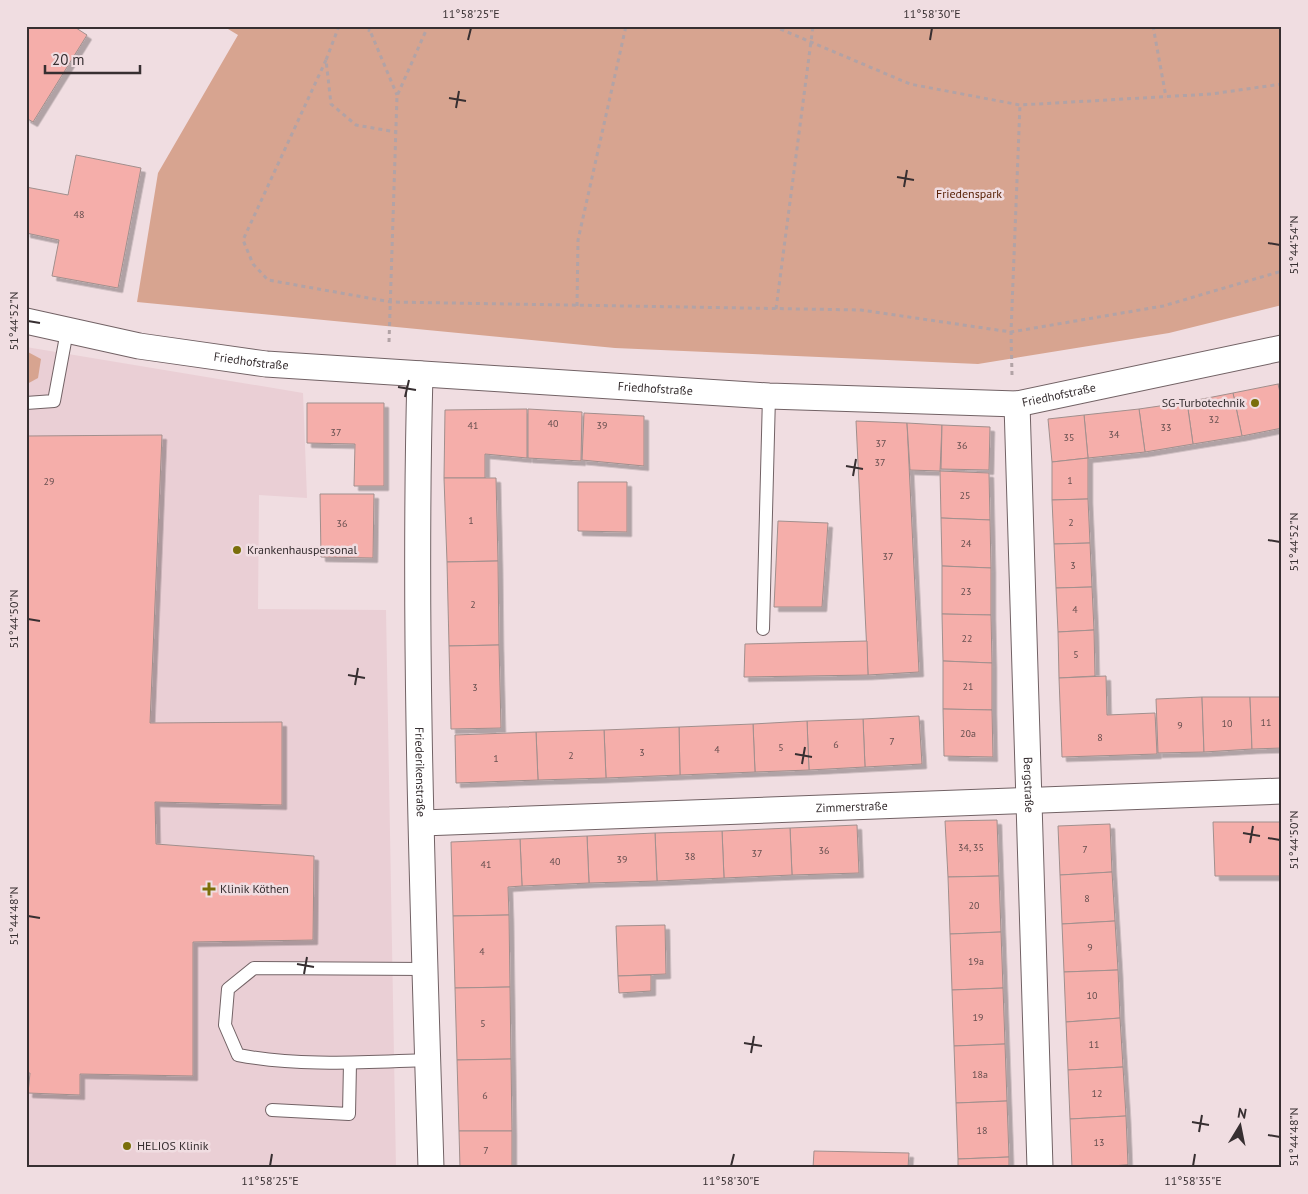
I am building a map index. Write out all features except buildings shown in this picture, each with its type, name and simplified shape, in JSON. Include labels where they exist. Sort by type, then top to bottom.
[{"type":"street","name":"Friedhofstraße","points":[[26,321],[139,346],[266,364],[769,396],[1017,404],[1282,348]]},
{"type":"street","name":"Friederikenstraße","points":[[420,374],[419,623],[431,1168]]},
{"type":"street","name":"Bergstraße","points":[[1017,404],[1027,800],[1040,1168]]},
{"type":"street","name":"Zimmerstraße","points":[[422,823],[1282,791]]},
{"type":"lane","points":[[26,403],[54,401],[67,331]]},
{"type":"lane","points":[[763,629],[769,396]]},
{"type":"lane","points":[[426,969],[254,968],[228,989],[225,1025],[238,1056],[276,1062],[350,1063],[428,1060]]},
{"type":"lane","points":[[272,1110],[350,1114],[350,1063]]},
{"type":"path","points":[[339,26],[326,60],[243,240],[253,264],[268,280],[391,302],[861,310],[1011,332],[1163,306],[1282,271]]},
{"type":"path","points":[[361,26],[370,31]]},
{"type":"path","points":[[368,26],[397,96]]},
{"type":"path","points":[[389,348],[397,96],[428,26]]},
{"type":"path","points":[[577,306],[578,240],[626,26]]},
{"type":"path","points":[[773,26],[811,40],[910,84],[1020,105],[1211,94],[1282,84]]},
{"type":"path","points":[[776,309],[813,26]]},
{"type":"path","points":[[1153,26],[1166,97]]},
{"type":"path","points":[[326,60],[331,104],[356,125],[396,132]]},
{"type":"path","points":[[1002,378],[1012,378],[1011,332],[1020,105]]},
{"type":"shaded area","name":"Klinik Köthen","points":[[26,347],[303,393],[307,498],[259,495],[258,609],[386,610],[396,1168],[26,1168]]},
{"type":"green space","name":"Friedenspark","points":[[223,26],[1282,26],[1282,305],[1169,333],[978,364],[615,348],[137,302],[158,173],[238,35]]},
{"type":"green space","points":[[26,351],[41,359],[38,378],[27,384]]},
{"type":"place","name":"SG-Turbotechnik","points":[[1255,403]]},
{"type":"place","name":"Krankenhauspersonal","points":[[237,550]]},
{"type":"place","name":"Klinik Köthen","points":[[209,889]]},
{"type":"place","name":"HELIOS Klinik","points":[[127,1146]]}]
